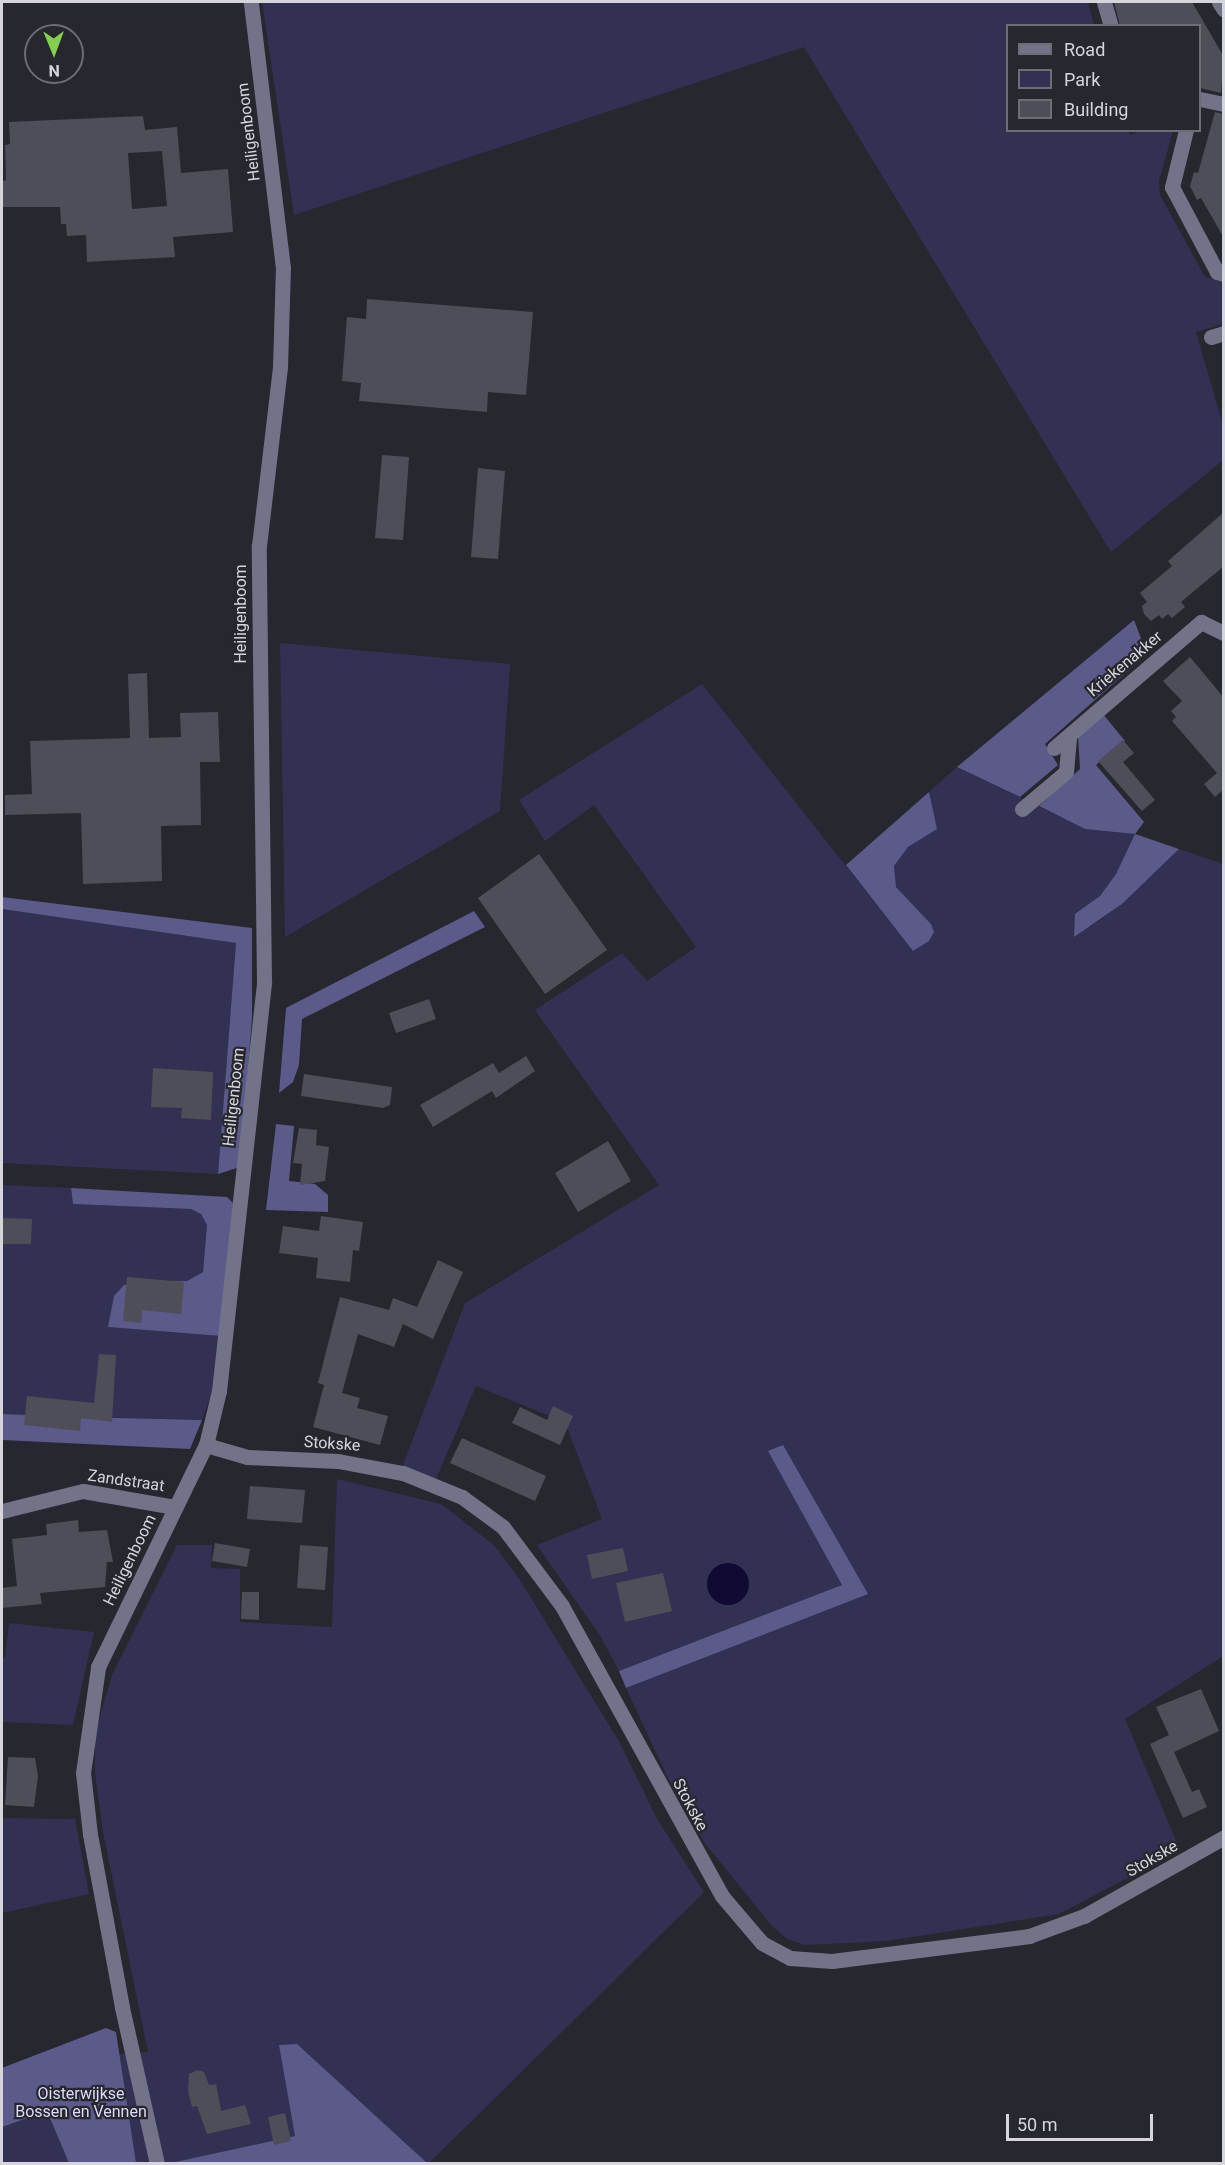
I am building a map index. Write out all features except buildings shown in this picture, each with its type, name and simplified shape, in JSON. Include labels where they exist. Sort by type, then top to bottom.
[{"type":"street","name":"Heiligenboom","points":[[157,2163],[120,1996],[90,1834],[83,1773],[98,1667],[206,1445],[227,1334],[264,981],[258,546],[280,367],[283,268],[251,2]]},
{"type":"street","points":[[1104,2],[1110,24]]},
{"type":"street","points":[[1201,99],[1224,104]]},
{"type":"street","points":[[1186,132],[1172,187],[1217,272],[1224,274]]},
{"type":"street","name":"Kriekenakker","points":[[1054,748],[1201,622],[1223,635]]},
{"type":"street","points":[[1022,809],[1066,772],[1069,735]]},
{"type":"street","name":"Stokske","points":[[206,1445],[247,1457],[338,1461],[403,1473],[455,1493],[503,1527],[562,1606],[722,1896],[762,1943],[790,1958],[832,1961],[1029,1936],[1084,1916],[1224,1838]]},
{"type":"street","name":"Zandstraat","points":[[2,1511],[83,1491],[176,1507]]},
{"type":"green space","points":[[262,2],[1088,2],[1094,24],[1006,24],[1006,132],[1129,132],[1130,135],[1138,132],[1173,132],[1159,181],[1160,195],[1205,277],[1223,282],[1223,324],[1196,332],[1223,425],[1223,460],[1111,552],[804,47],[294,215]]},
{"type":"green space","points":[[1134,620],[1147,654],[1045,744],[1058,765],[1020,797],[957,767]]},
{"type":"green space","points":[[280,643],[510,664],[500,811],[285,937]]},
{"type":"green space","points":[[702,684],[913,951],[931,924],[896,887],[894,866],[908,847],[936,829],[929,792],[957,767],[1085,829],[1135,834],[1116,874],[1100,896],[1076,914],[1090,927],[1122,904],[1179,849],[1223,864],[1223,1656],[1125,1719],[1180,1850],[1059,1914],[886,1941],[805,1945],[787,1939],[772,1926],[704,1842],[668,1778],[626,1688],[867,1594],[769,1452],[842,1585],[619,1671],[601,1637],[537,1545],[602,1519],[565,1422],[476,1386],[436,1479],[401,1470],[465,1303],[659,1185],[535,1010],[622,953],[647,981],[696,947],[594,805],[545,841],[519,800]]},
{"type":"green space","points":[[1103,714],[1125,741],[1096,765],[1144,822],[1135,834],[1085,829],[1039,806],[1080,769],[1078,735]]},
{"type":"green space","points":[[929,792],[937,829],[908,847],[894,866],[896,887],[931,924],[934,932],[929,941],[913,951],[846,865]]},
{"type":"green space","points":[[1135,834],[1179,849],[1122,904],[1074,937],[1075,914],[1100,896],[1116,874]]},
{"type":"green space","points":[[2,897],[252,928],[252,1018],[240,1167],[218,1174],[236,943],[2,909]]},
{"type":"green space","points":[[2,909],[236,943],[218,1174],[2,1163]]},
{"type":"green space","points":[[474,911],[485,927],[302,1019],[299,1065],[293,1082],[279,1093],[286,1008]]},
{"type":"green space","points":[[276,1124],[294,1126],[289,1181],[315,1184],[328,1195],[328,1212],[266,1210]]},
{"type":"green space","points":[[2,1185],[71,1188],[73,1204],[191,1209],[201,1214],[207,1225],[203,1272],[187,1281],[174,1282],[108,1327],[221,1336],[214,1386],[202,1420],[2,1414]]},
{"type":"green space","points":[[71,1188],[227,1197],[233,1203],[221,1336],[108,1327],[114,1296],[124,1285],[141,1281],[187,1281],[203,1272],[207,1225],[201,1214],[191,1209],[73,1204]]},
{"type":"green space","points":[[2,1414],[202,1420],[190,1449],[2,1440]]},
{"type":"green space","points":[[783,1445],[868,1594],[626,1688],[619,1671],[842,1585],[768,1451]]},
{"type":"green space","name":"Oisterwijkse Bossen en Vennen","points":[[337,1479],[441,1504],[494,1545],[518,1577],[620,1743],[657,1819],[704,1892],[429,2163],[2,2164],[2,2068],[91,2034],[118,2054],[148,2052],[103,1832],[95,1773],[95,1734],[112,1675],[177,1545],[212,1545],[211,1568],[240,1569],[240,1622],[332,1627]]},
{"type":"green space","points":[[9,1623],[94,1632],[73,1725],[2,1722],[2,1658],[5,1658]]},
{"type":"green space","points":[[2,1818],[75,1819],[89,1894],[2,1913]]},
{"type":"green space","name":"Oisterwijkse Bossen en Vennen","points":[[106,2028],[116,2032],[136,2163],[69,2163],[47,2111],[2,2127],[2,2068]]},
{"type":"green space","points":[[297,2044],[427,2163],[166,2164],[295,2136],[279,2045]]},
{"type":"shaded area","points":[[728,1563],[736,1564],[743,1569],[748,1576],[748,1592],[743,1599],[736,1604],[728,1605],[720,1604],[713,1599],[708,1592],[707,1584],[708,1576],[713,1569],[720,1564]]}]
